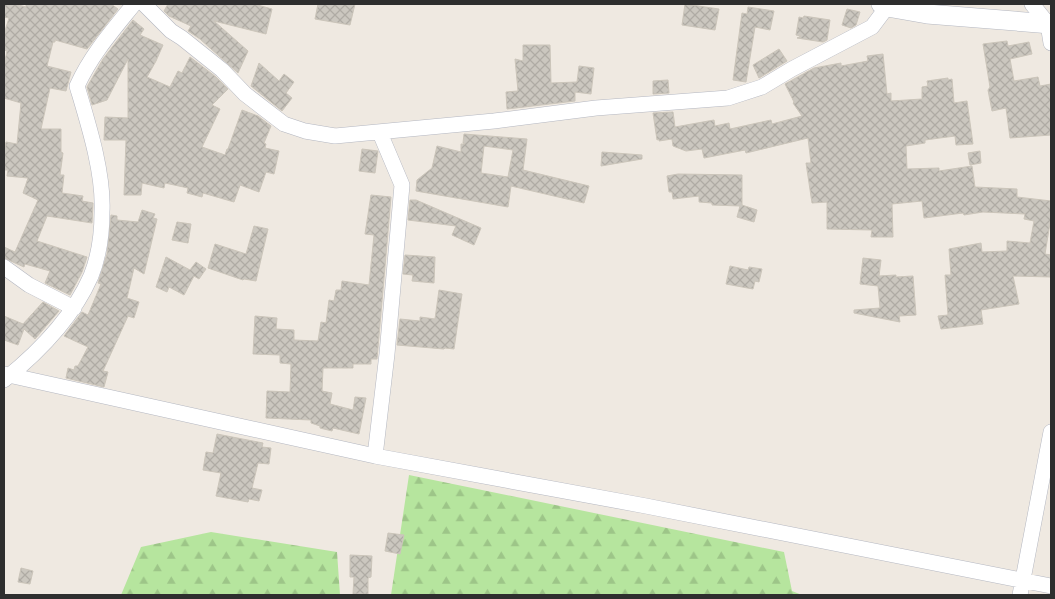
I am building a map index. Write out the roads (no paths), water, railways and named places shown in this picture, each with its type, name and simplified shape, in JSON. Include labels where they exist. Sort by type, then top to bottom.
[{"type":"street","points":[[6,376],[54,334],[74,308],[91,275],[100,241],[102,210],[99,176],[91,130],[77,86],[86,66],[99,47],[134,4]]},
{"type":"street","points":[[144,4],[171,31],[222,70],[245,94],[284,124],[305,131],[335,136],[494,121],[596,108],[728,98],[762,87],[872,27],[884,5],[927,14],[1050,30]]},
{"type":"street","points":[[1032,4],[1050,30]]},
{"type":"street","points":[[374,456],[387,354],[402,185],[380,133]]},
{"type":"street","points":[[4,267],[30,285],[74,308]]},
{"type":"street","points":[[6,376],[374,456],[656,508],[1022,588],[1051,586]]},
{"type":"street","points":[[1022,588],[1051,432]]}]
